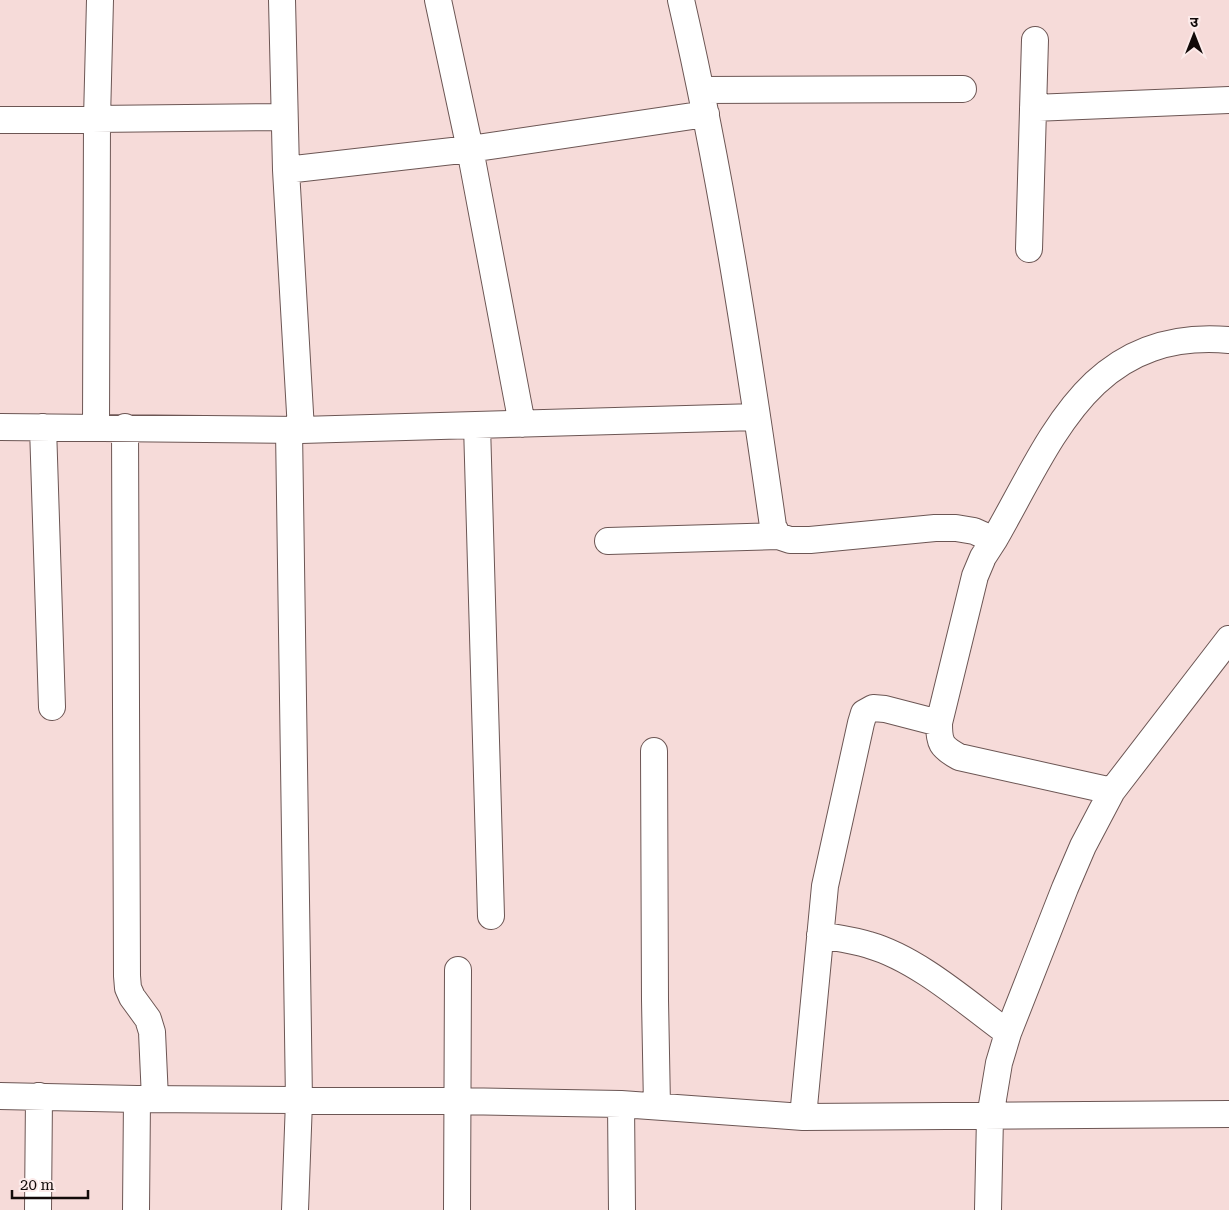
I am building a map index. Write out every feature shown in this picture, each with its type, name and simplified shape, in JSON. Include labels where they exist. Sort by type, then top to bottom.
[{"type":"street","points":[[96,427],[97,119],[100,0]]},
{"type":"street","points":[[282,0],[284,117],[295,430],[299,1100],[296,1210]]},
{"type":"street","points":[[438,0],[470,149],[522,424]]},
{"type":"street","points":[[681,0],[704,102],[757,417],[773,526],[778,536]]},
{"type":"street","points":[[1029,249],[1035,40]]},
{"type":"street","points":[[286,170],[470,149],[704,102],[963,90]]},
{"type":"street","points":[[1033,108],[1229,100]]},
{"type":"street","points":[[0,120],[284,117]]},
{"type":"street","points":[[1112,791],[959,757],[946,749],[939,739],[939,722],[975,576],[983,557],[1061,422],[1095,383],[1119,363],[1144,350],[1172,342],[1211,338],[1229,340]]},
{"type":"street","points":[[0,427],[295,430],[757,417]]},
{"type":"street","points":[[478,425],[491,916]]},
{"type":"street","points":[[43,427],[52,707]]},
{"type":"street","points":[[125,427],[127,976],[128,988],[132,998],[148,1019],[152,1032],[136,1210]]},
{"type":"street","points":[[608,541],[778,536],[790,540],[810,540],[935,528],[956,528],[974,531],[994,540]]},
{"type":"street","points":[[988,1210],[990,1117],[999,1062],[1008,1032],[1083,846],[1112,791],[1229,638]]},
{"type":"street","points":[[803,1117],[820,935],[829,867],[864,713],[873,708],[939,722]]},
{"type":"street","points":[[654,751],[657,1106]]},
{"type":"street","points":[[820,935],[869,945],[902,959],[921,970],[1008,1032]]},
{"type":"street","points":[[458,970],[458,1210]]},
{"type":"street","points":[[0,1096],[621,1104],[803,1117],[1229,1114]]},
{"type":"street","points":[[38,1210],[39,1096]]},
{"type":"street","points":[[621,1104],[622,1210]]}]
